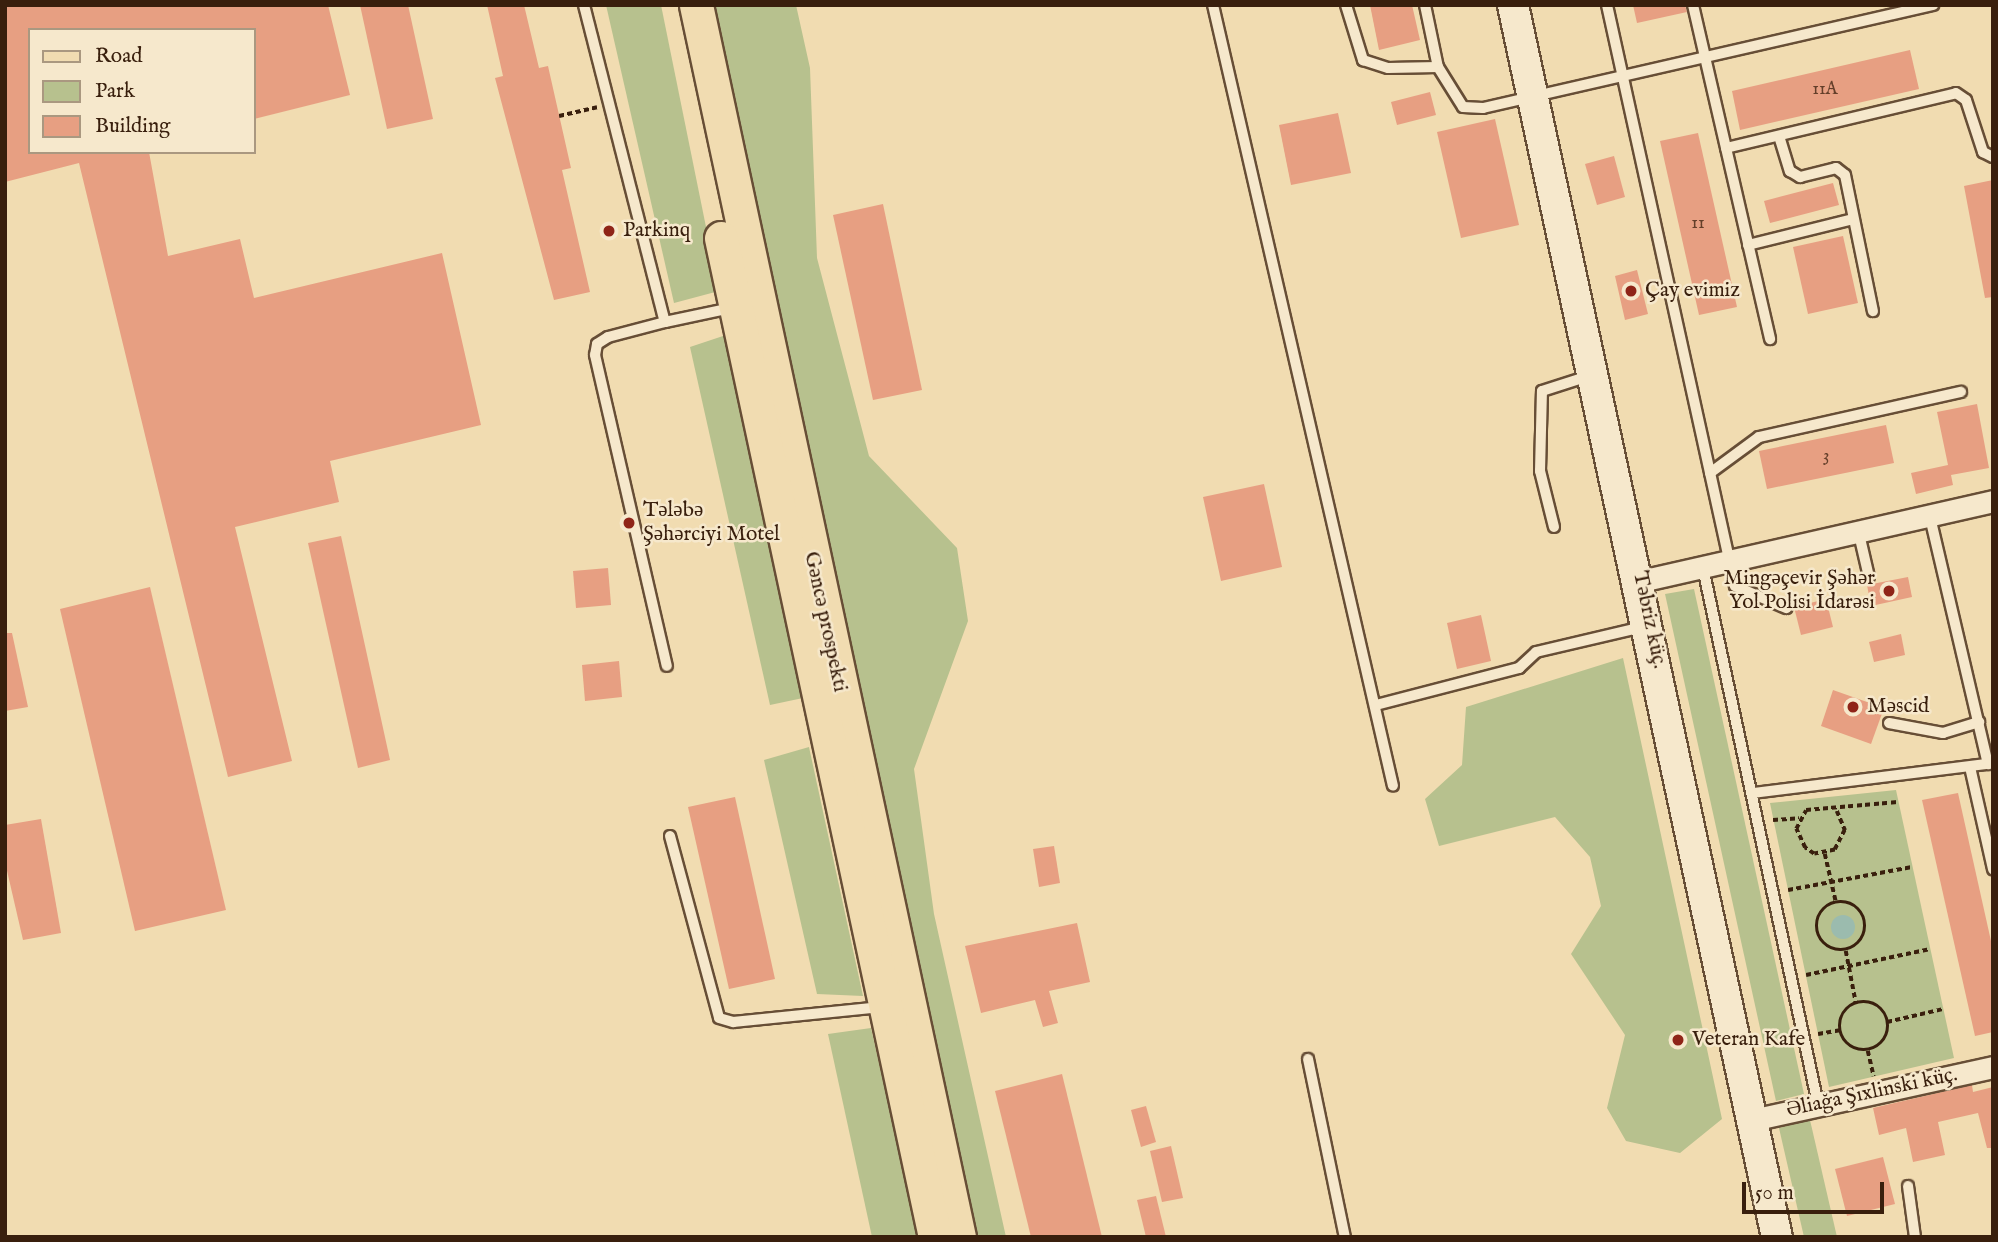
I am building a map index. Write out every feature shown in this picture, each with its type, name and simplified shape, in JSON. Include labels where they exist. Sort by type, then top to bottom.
[{"type":"main road","name":"Gəncə prospekti","points":[[674,5],[746,305],[959,1237]]},
{"type":"main road","name":"Gəncə prospekti","points":[[696,5],[746,305],[881,1007],[935,1237]]},
{"type":"main road","name":"Təbriz küç.","points":[[1513,5],[1641,581],[1777,1237]]},
{"type":"street","points":[[1641,581],[1859,534],[1993,501]]},
{"type":"street","name":"Əliağa Şıxlinski küç.","points":[[1752,1120],[1993,1067]]},
{"type":"lane","points":[[584,5],[665,322]]},
{"type":"lane","points":[[1213,5],[1393,786]]},
{"type":"lane","points":[[1346,5],[1363,60],[1388,68],[1438,66]]},
{"type":"lane","points":[[1425,5],[1438,66],[1463,107],[1532,95],[1704,54],[1933,5]]},
{"type":"lane","points":[[1607,5],[1730,562],[1744,594],[1786,608]]},
{"type":"lane","points":[[1693,5],[1770,339]]},
{"type":"lane","points":[[1874,5],[1876,17]]},
{"type":"lane","points":[[1726,148],[1956,93],[1966,100],[1983,152],[1993,157]]},
{"type":"lane","points":[[1779,136],[1790,171],[1800,177],[1836,169],[1844,175],[1872,311]]},
{"type":"lane","points":[[1748,245],[1853,219]]},
{"type":"lane","points":[[667,666],[595,355],[597,344],[608,337],[665,322],[746,305]]},
{"type":"lane","points":[[1553,527],[1540,471],[1542,391],[1595,374]]},
{"type":"lane","points":[[1710,473],[1759,437],[1961,393]]},
{"type":"lane","points":[[1753,793],[1991,763],[1930,517]]},
{"type":"lane","points":[[1859,534],[1869,577]]},
{"type":"lane","points":[[1703,568],[1818,1104]]},
{"type":"lane","points":[[1376,705],[1519,668],[1536,652],[1650,625]]},
{"type":"lane","points":[[1889,723],[1943,733],[1979,722]]},
{"type":"lane","points":[[1970,767],[1993,869]]},
{"type":"lane","points":[[670,836],[719,1018],[733,1022],[881,1007]]},
{"type":"lane","points":[[1308,1059],[1345,1237]]},
{"type":"lane","points":[[1908,1186],[1915,1237]]},
{"type":"path","points":[[559,116],[609,104]]},
{"type":"path","points":[[1773,820],[1799,818],[1816,805],[1837,811],[1898,802]]},
{"type":"path","points":[[1799,818],[1798,839],[1814,854],[1825,854],[1846,831],[1837,811]]},
{"type":"path","points":[[1825,854],[1836,902]]},
{"type":"path","points":[[1788,890],[1912,867]]},
{"type":"path","points":[[1836,902],[1848,902],[1864,916],[1863,938],[1846,951],[1819,936],[1820,915],[1836,902]]},
{"type":"path","points":[[1805,975],[1930,950]]},
{"type":"path","points":[[1846,951],[1856,1003]]},
{"type":"path","points":[[1856,1003],[1880,1007],[1887,1022],[1885,1038],[1868,1051],[1847,1045],[1840,1030],[1842,1014],[1856,1003]]},
{"type":"path","points":[[1887,1022],[1943,1009]]},
{"type":"path","points":[[1818,1034],[1840,1030]]},
{"type":"path","points":[[1868,1051],[1874,1077]]},
{"type":"green space","points":[[606,5],[661,5],[719,291],[674,303]]},
{"type":"green space","points":[[709,5],[796,5],[810,68],[817,258],[869,456],[957,548],[968,621],[914,769],[934,914],[1006,1237],[974,1237]]},
{"type":"green space","points":[[729,334],[803,698],[770,705],[690,347]]},
{"type":"green space","points":[[1694,589],[1804,1094],[1776,1101],[1665,594]]},
{"type":"green space","points":[[1623,658],[1722,1119],[1680,1153],[1626,1141],[1607,1108],[1625,1035],[1571,954],[1601,906],[1590,857],[1555,817],[1439,846],[1425,799],[1462,765],[1466,707]]},
{"type":"green space","points":[[809,747],[863,996],[817,994],[764,760]]},
{"type":"green space","points":[[1896,790],[1954,1058],[1829,1087],[1770,803]]},
{"type":"green space","points":[[871,1028],[919,1237],[872,1237],[828,1034]]},
{"type":"green space","points":[[1810,1120],[1837,1237],[1804,1237],[1779,1128]]},
{"type":"shaded area","points":[[1843,915],[1852,918],[1855,927],[1852,936],[1843,939],[1834,936],[1831,927],[1834,918]]},
{"type":"building","points":[[5,5],[328,5],[350,95],[256,118],[256,28],[28,28],[28,154],[149,154],[168,256],[240,239],[254,298],[442,253],[481,425],[330,461],[339,502],[235,527],[292,761],[228,777],[79,163],[5,182]]},
{"type":"building","points":[[360,5],[408,5],[433,119],[387,129]]},
{"type":"building","points":[[487,5],[524,5],[539,68],[548,66],[571,168],[562,170],[590,292],[554,300],[495,78],[503,76]]},
{"type":"building","points":[[1370,5],[1412,5],[1420,40],[1379,50]]},
{"type":"building","points":[[1633,5],[1685,5],[1687,12],[1637,23]]},
{"type":"building","points":[[1910,50],[1919,89],[1740,130],[1732,91]]},
{"type":"building","points":[[1430,92],[1436,115],[1397,125],[1391,102]]},
{"type":"building","points":[[1338,113],[1351,173],[1291,185],[1279,125]]},
{"type":"building","points":[[1495,119],[1519,225],[1461,238],[1437,132]]},
{"type":"building","points":[[1698,133],[1737,307],[1699,315],[1660,141]]},
{"type":"building","points":[[1614,156],[1625,197],[1597,205],[1585,164]]},
{"type":"building","points":[[1993,180],[1993,297],[1985,298],[1964,186]]},
{"type":"building","points":[[1833,183],[1839,205],[1770,223],[1764,201]]},
{"type":"building","points":[[883,204],[922,390],[873,400],[833,215]]},
{"type":"building","points":[[1843,236],[1858,303],[1808,314],[1793,247]]},
{"type":"building","points":[[1637,270],[1648,314],[1625,320],[1615,276]]},
{"type":"building","points":[[1977,404],[1989,468],[1951,475],[1953,485],[1916,494],[1911,473],[1948,465],[1937,412]]},
{"type":"building","points":[[1886,425],[1894,463],[1767,489],[1759,451]]},
{"type":"building","points":[[1264,484],[1282,567],[1221,581],[1203,497]]},
{"type":"building","points":[[341,536],[390,760],[358,768],[308,543]]},
{"type":"building","points":[[608,568],[611,605],[576,608],[573,571]]},
{"type":"building","name":"Mingəçevir Şəhər Yol Polisi İdarəsi","points":[[1908,577],[1912,597],[1871,606],[1867,585]]},
{"type":"building","points":[[150,587],[226,910],[135,931],[60,609]]},
{"type":"building","points":[[1826,599],[1833,627],[1801,635],[1794,607]]},
{"type":"building","points":[[1481,615],[1491,661],[1457,669],[1447,623]]},
{"type":"building","points":[[5,633],[12,633],[28,707],[5,711]]},
{"type":"building","points":[[1901,634],[1905,655],[1874,662],[1869,642]]},
{"type":"building","points":[[619,661],[622,697],[585,701],[582,665]]},
{"type":"building","points":[[1833,690],[1884,708],[1871,744],[1821,726]]},
{"type":"building","points":[[1958,793],[1993,950],[1993,1032],[1975,1036],[1922,800]]},
{"type":"building","points":[[735,797],[775,979],[729,989],[688,807]]},
{"type":"building","points":[[41,819],[61,933],[23,940],[5,862],[5,825]]},
{"type":"building","points":[[1054,846],[1060,883],[1039,887],[1033,849]]},
{"type":"building","points":[[1077,923],[1090,982],[1049,991],[1058,1023],[1043,1027],[1035,1000],[981,1013],[965,946]]},
{"type":"building","points":[[1062,1074],[1102,1237],[1031,1237],[995,1091]]},
{"type":"building","points":[[1972,1085],[1973,1092],[1993,1087],[1993,1148],[1987,1148],[1978,1113],[1938,1122],[1945,1155],[1913,1162],[1906,1128],[1879,1135],[1873,1108]]},
{"type":"building","points":[[1146,1106],[1156,1142],[1141,1147],[1131,1110]]},
{"type":"building","points":[[1171,1146],[1183,1198],[1162,1202],[1150,1151]]},
{"type":"building","points":[[1883,1157],[1895,1204],[1847,1216],[1835,1169]]},
{"type":"building","points":[[1156,1196],[1166,1237],[1146,1237],[1137,1200]]},
{"type":"place","name":"Parkinq","points":[[609,231]]},
{"type":"place","name":"Çay evimiz","points":[[1631,291]]},
{"type":"place","name":"Tələbə Şəhərciyi Motel","points":[[629,523]]},
{"type":"place","name":"Mingəçevir Şəhər Yol Polisi İdarəsi","points":[[1889,591]]},
{"type":"place","name":"Məscid","points":[[1853,707]]},
{"type":"place","name":"Veteran Kafe","points":[[1678,1040]]}]
